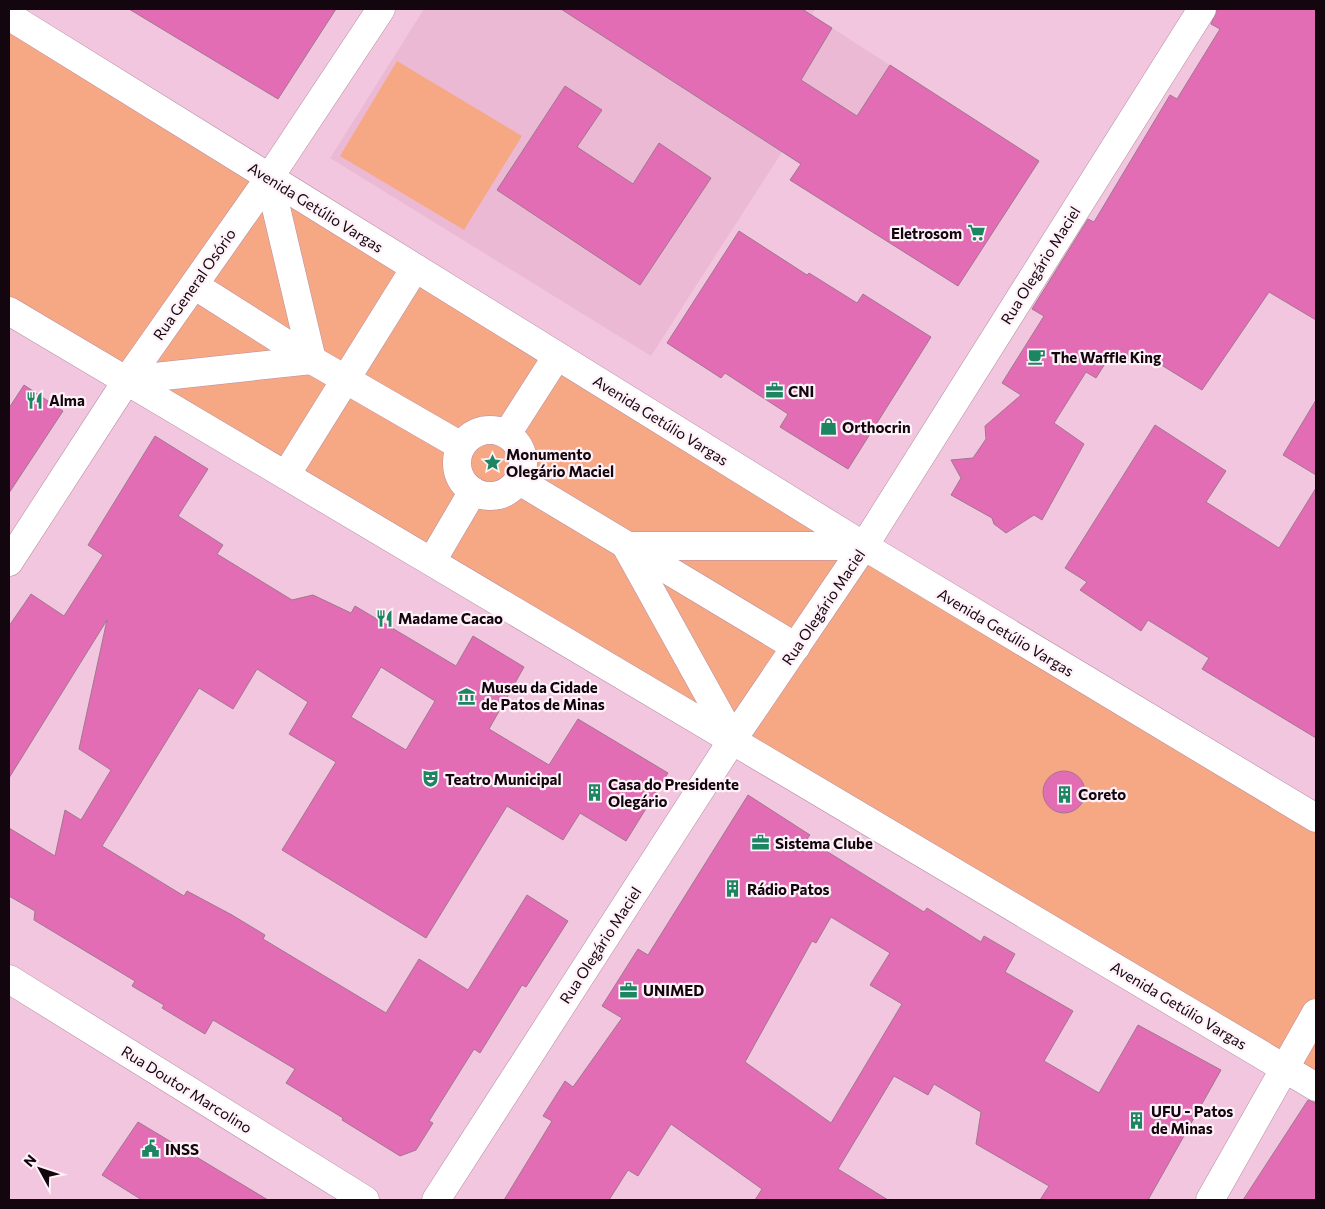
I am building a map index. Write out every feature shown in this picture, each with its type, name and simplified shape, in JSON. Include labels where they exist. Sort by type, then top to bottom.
[{"type":"street","name":"Rua General Osório","points":[[9,562],[127,380],[269,178],[381,9]]},
{"type":"street","name":"Rua Olegário Maciel","points":[[436,1200],[733,739],[864,546],[1202,9]]},
{"type":"street","name":"Avenida Getúlio Vargas","points":[[9,16],[864,546],[1316,818]]},
{"type":"street","points":[[269,178],[312,360]]},
{"type":"street","points":[[286,475],[415,268]]},
{"type":"street","points":[[194,284],[312,360],[461,446]]},
{"type":"street","name":"Avenida Getúlio Vargas","points":[[9,311],[733,739],[1316,1087]]},
{"type":"street","points":[[508,434],[556,356]]},
{"type":"street","points":[[127,380],[312,360]]},
{"type":"street","points":[[498,430],[508,434],[521,450],[524,460],[518,480],[511,489],[501,495],[490,496],[473,492],[461,480],[457,468],[457,457],[461,446],[477,432],[498,430]]},
{"type":"street","points":[[518,480],[796,647]]},
{"type":"street","points":[[432,561],[473,492]]},
{"type":"street","points":[[626,546],[864,546]]},
{"type":"street","points":[[626,546],[733,739]]},
{"type":"street","name":"Rua Doutor Marcolino","points":[[9,979],[366,1200]]},
{"type":"street","points":[[1210,1200],[1316,1013]]},
{"type":"shaded area","points":[[424,9],[815,9],[812,15],[1039,161],[958,286],[790,180],[800,164],[782,152],[651,356],[330,158]]},
{"type":"shaded area","points":[[9,16],[1316,818],[1316,1087],[9,311]]},
{"type":"shaded area","points":[[397,61],[522,136],[464,230],[340,156]]},
{"type":"building","points":[[129,9],[336,9],[278,99]]},
{"type":"building","points":[[561,9],[802,9],[832,28],[801,80],[857,116],[890,65],[1039,161],[958,286],[790,180],[801,164]]},
{"type":"building","points":[[1217,9],[1316,9],[1316,320],[1269,292],[1202,390],[1137,350],[1131,362],[1113,351],[1096,378],[1086,372],[1054,423],[1084,444],[1042,520],[1034,515],[1006,533],[994,524],[992,518],[951,495],[961,478],[951,460],[973,458],[986,439],[985,426],[1021,395],[1002,383],[1044,316],[1032,309],[1088,219],[1094,222],[1170,95],[1177,99],[1220,29],[1211,24]]},
{"type":"building","points":[[565,86],[602,110],[577,147],[633,184],[659,143],[711,178],[640,285],[497,190]]},
{"type":"building","points":[[739,231],[807,275],[809,273],[857,303],[863,294],[931,337],[848,469],[780,427],[788,414],[725,373],[721,378],[667,343]]},
{"type":"building","points":[[24,385],[63,411],[9,493],[9,408]]},
{"type":"building","points":[[1316,400],[1316,475],[1283,455]]},
{"type":"building","points":[[1155,425],[1226,471],[1206,502],[1279,548],[1316,488],[1316,738],[1202,669],[1209,658],[1148,620],[1141,631],[1080,590],[1087,582],[1065,568]]},
{"type":"building","points":[[155,436],[208,469],[178,516],[223,545],[217,554],[292,600],[313,595],[351,613],[355,606],[456,666],[473,636],[524,667],[489,729],[549,765],[578,719],[668,773],[626,841],[580,813],[563,840],[507,806],[426,938],[282,850],[336,762],[289,734],[308,702],[257,669],[233,709],[199,688],[102,846],[184,896],[187,891],[232,915],[265,935],[263,939],[386,1013],[419,959],[468,990],[527,895],[568,921],[526,987],[522,985],[480,1053],[474,1049],[429,1121],[433,1123],[416,1150],[400,1156],[342,1120],[343,1118],[286,1083],[295,1069],[213,1020],[205,1034],[162,1008],[164,1005],[132,986],[135,981],[34,920],[35,911],[9,896],[9,828],[55,856],[65,810],[81,820],[111,770],[79,749],[107,620],[9,778],[9,626],[31,594],[64,616],[103,555],[88,545]],"holes":[[[381,667],[435,701],[406,750],[351,717]]]},
{"type":"building","name":"Coreto","points":[[1064,771],[1079,777],[1085,792],[1079,807],[1064,813],[1049,807],[1043,792],[1049,777]]},
{"type":"building","points":[[748,795],[810,835],[807,839],[924,912],[927,908],[981,942],[984,936],[1015,954],[1005,972],[1073,1011],[1044,1061],[1099,1093],[1138,1025],[1221,1070],[1148,1200],[1040,1200],[1049,1186],[976,1144],[981,1112],[934,1084],[928,1095],[894,1076],[838,1169],[888,1200],[755,1200],[762,1189],[671,1124],[638,1176],[628,1170],[609,1200],[504,1200],[552,1121],[543,1116],[565,1081],[573,1087],[622,1018],[602,1006],[638,949],[648,955]],"holes":[[[831,917],[890,953],[870,985],[902,1004],[831,1123],[745,1062],[812,941],[816,943]]]},
{"type":"building","points":[[1308,1100],[1316,1103],[1316,1200],[1243,1200]]},
{"type":"building","name":"INSS","points":[[138,1122],[268,1200],[142,1200],[102,1175]]},
{"type":"place","name":"Eletrosom","points":[[976,233]]},
{"type":"place","name":"The Waffle King","points":[[1037,357]]},
{"type":"place","name":"CNI","points":[[774,391]]},
{"type":"place","name":"Alma","points":[[35,400]]},
{"type":"place","name":"Orthocrin","points":[[828,427]]},
{"type":"place","name":"Monumento Olegário Maciel","points":[[492,463]]},
{"type":"place","name":"Madame Cacao","points":[[384,618]]},
{"type":"place","name":"Museu da Cidade de Patos de Minas","points":[[467,696]]},
{"type":"place","name":"Teatro Municipal","points":[[431,779]]},
{"type":"place","name":"Casa do Presidente Olegário","points":[[594,793]]},
{"type":"place","name":"Coreto","points":[[1064,794]]},
{"type":"place","name":"Sistema Clube","points":[[761,843]]},
{"type":"place","name":"Rádio Patos","points":[[733,889]]},
{"type":"place","name":"UNIMED","points":[[629,990]]},
{"type":"place","name":"UFU - Patos de Minas","points":[[1137,1120]]},
{"type":"place","name":"INSS","points":[[151,1149]]}]
